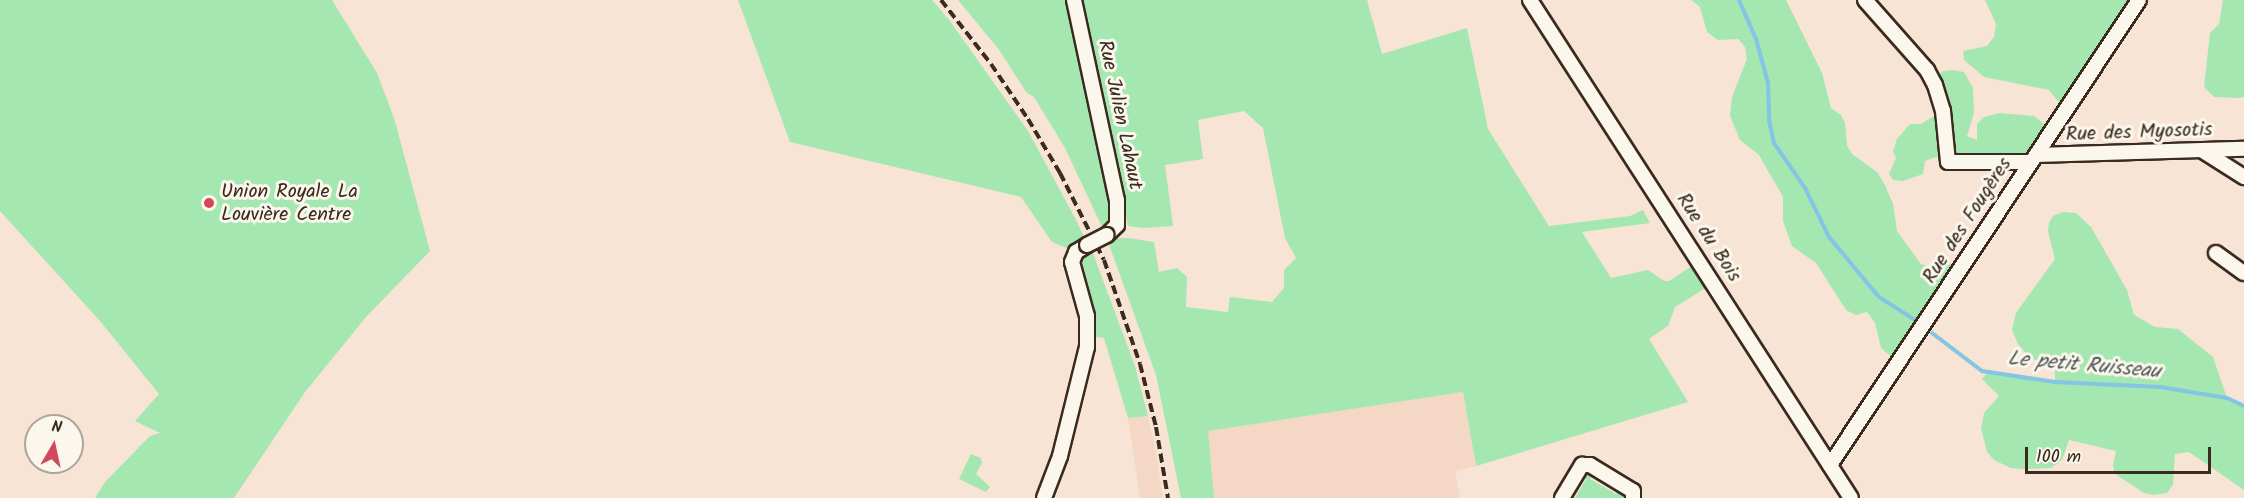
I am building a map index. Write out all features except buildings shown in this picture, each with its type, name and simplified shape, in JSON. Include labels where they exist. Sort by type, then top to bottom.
[{"type":"street","name":"Rue Julien Lahaut","points":[[1044,498],[1060,456],[1087,347],[1087,316],[1072,262],[1076,252],[1107,235],[1117,225],[1118,200],[1074,0]]},
{"type":"street","name":"Rue du Bois","points":[[1530,0],[1851,498]]},
{"type":"street","name":"Rue des Myosotis","points":[[1864,0],[1927,70],[1935,85],[1941,99],[1948,162],[2244,149]]},
{"type":"street","name":"Rue des Fougères","points":[[1830,465],[2139,0]]},
{"type":"street","points":[[2203,150],[2244,177]]},
{"type":"street","points":[[2216,253],[2244,273]]},
{"type":"street","points":[[1562,498],[1582,465],[1590,465],[1633,491],[1633,498]]},
{"type":"shaded area","points":[[1463,392],[1476,466],[1455,471],[1460,498],[1214,498],[1207,431]]},
{"type":"shaded area","points":[[1148,416],[1163,498],[1140,498],[1128,418]]},
{"type":"green space","name":"Union Royale La Louvière Centre","points":[[0,0],[332,0],[377,73],[394,118],[430,251],[366,317],[305,392],[234,498],[95,498],[105,482],[150,436],[160,433],[135,421],[159,394],[100,321],[0,211]]},
{"type":"green space","points":[[738,0],[932,0],[950,21],[1028,131],[1084,237],[1081,247],[1067,248],[1052,242],[1021,197],[790,142]]},
{"type":"green space","points":[[958,0],[1367,0],[1382,54],[1467,28],[1488,129],[1549,226],[1630,216],[1643,210],[1650,223],[1582,232],[1611,278],[1648,270],[1664,281],[1669,281],[1695,264],[1709,286],[1675,307],[1668,326],[1649,339],[1688,402],[1476,466],[1463,392],[1208,431],[1214,498],[1181,498],[1156,375],[1107,239],[1128,238],[1154,242],[1159,272],[1177,268],[1187,277],[1186,307],[1228,312],[1230,297],[1272,302],[1284,288],[1284,270],[1296,258],[1285,238],[1263,128],[1244,111],[1198,120],[1203,159],[1165,165],[1173,226],[1143,228],[1128,226],[1125,211],[1118,201],[1115,221],[1104,231],[1065,148],[1034,97],[1026,92],[1000,51]]},
{"type":"green space","points":[[1691,0],[1786,0],[1822,73],[1831,108],[1841,115],[1845,123],[1847,145],[1852,154],[1877,172],[1885,185],[1893,204],[1897,231],[1921,264],[1931,267],[1939,262],[1946,262],[1951,265],[1954,272],[1900,360],[1893,358],[1881,348],[1875,323],[1867,312],[1856,315],[1846,310],[1816,263],[1792,246],[1783,221],[1783,197],[1759,155],[1740,140],[1730,116],[1732,97],[1747,59],[1745,47],[1738,39],[1718,40],[1707,32],[1700,7]]},
{"type":"green space","points":[[1985,0],[2139,0],[2064,105],[2060,104],[2049,90],[1984,77],[1964,60],[1963,51],[1987,46],[1994,37],[1996,24]]},
{"type":"green space","points":[[2223,0],[2244,0],[2244,97],[2239,98],[2214,97],[2204,87],[2210,33],[2219,24]]},
{"type":"green space","points":[[1943,71],[1964,72],[1973,88],[1974,113],[1967,136],[1977,140],[1977,124],[1984,117],[1999,113],[2034,116],[2049,128],[2036,155],[1961,162],[1947,149],[1939,156],[1925,161],[1923,174],[1903,181],[1893,180],[1889,174],[1896,158],[1893,151],[1897,139],[1910,124],[1921,124],[1943,111],[1937,77]]},
{"type":"green space","points":[[2063,212],[2076,213],[2091,227],[2127,290],[2134,315],[2155,327],[2178,329],[2213,357],[2227,398],[2244,406],[2244,490],[2189,452],[2175,454],[2173,485],[2167,493],[2154,495],[2144,493],[2115,474],[2113,466],[2116,451],[2069,440],[2062,460],[2051,468],[2024,469],[2011,468],[1994,460],[1987,452],[1981,428],[1984,413],[1999,396],[1982,379],[1988,372],[2055,381],[2055,366],[2030,358],[2018,344],[2012,330],[2016,313],[2055,259],[2048,231],[2049,223],[2053,216]]},
{"type":"green space","points":[[1091,248],[1135,366],[1148,416],[1128,418],[1104,338],[1089,336],[1076,262]]},
{"type":"green space","points":[[971,454],[981,458],[982,463],[976,474],[990,487],[986,492],[959,479]]},
{"type":"green space","points":[[1583,469],[1594,471],[1590,479],[1616,494],[1620,488],[1628,493],[1628,498],[1575,498],[1586,479],[1579,475]]},
{"type":"waterway","name":"Le petit Ruisseau","points":[[1739,0],[1756,39],[1768,83],[1769,120],[1774,143],[1805,188],[1829,237],[1879,297],[1915,320]]},
{"type":"waterway","name":"Le petit Ruisseau","points":[[1932,333],[1982,371],[2055,382],[2160,387],[2227,398],[2244,406]]},
{"type":"railway","points":[[941,0],[991,64],[1028,119],[1060,173],[1104,260],[1140,364],[1156,427],[1168,498]]},
{"type":"place","name":"Union Royale La Louvière Centre","points":[[209,203]]}]
